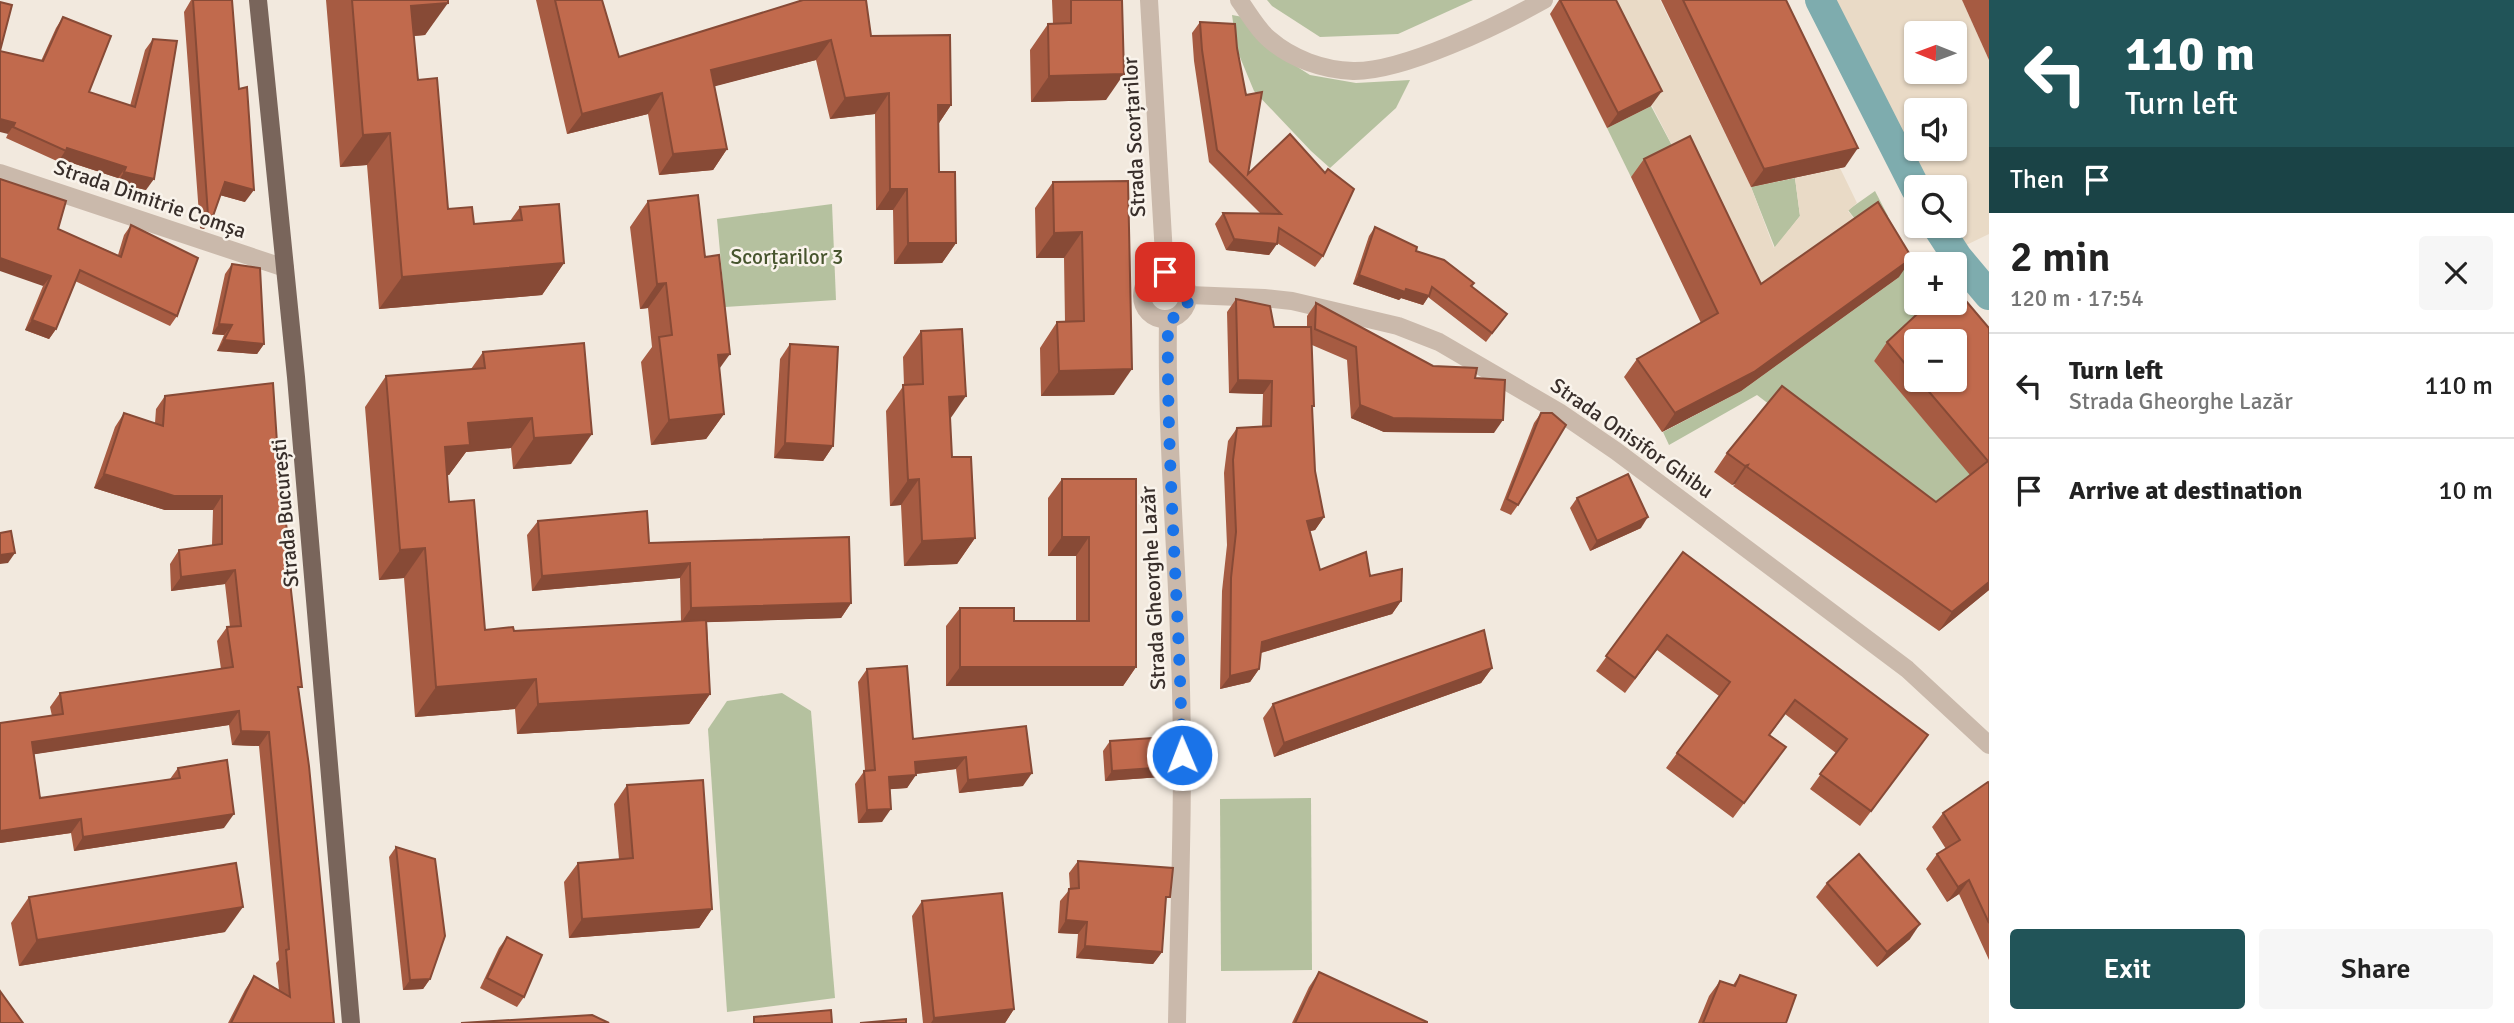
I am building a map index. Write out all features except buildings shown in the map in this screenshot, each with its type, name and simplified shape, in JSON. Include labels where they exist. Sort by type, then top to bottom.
[{"type":"main road","name":"Strada București","points":[[258,0],[285,268],[351,1023]]},
{"type":"street","name":"Strada Scorțarilor","points":[[1149,0],[1165,272]]},
{"type":"street","points":[[1239,0],[1268,38],[1313,66],[1354,71],[1405,62],[1476,33],[1544,0]]},
{"type":"street","name":"Strada Dimitrie Comșa","points":[[0,173],[285,268]]},
{"type":"street","points":[[1165,272],[1179,276],[1189,295],[1181,314],[1168,320],[1153,316],[1147,311],[1142,297],[1146,282],[1165,272]]},
{"type":"street","name":"Strada Onisifor Ghibu","points":[[1189,295],[1292,301],[1398,326],[1439,342],[1559,412],[1616,451],[1907,668],[1989,745]]},
{"type":"street","name":"Strada Gheorghe Lazăr","points":[[1168,320],[1168,423],[1181,688],[1177,1023]]},
{"type":"green space","points":[[1267,0],[1473,0],[1398,34],[1320,37]]},
{"type":"green space","points":[[1232,15],[1243,17],[1263,45],[1310,75],[1356,83],[1410,80],[1396,108],[1330,168],[1254,91],[1237,50]]},
{"type":"green space","points":[[1651,106],[1677,155],[1631,177],[1607,128]]},
{"type":"green space","points":[[1795,178],[1800,216],[1775,248],[1751,187]]},
{"type":"green space","points":[[1875,191],[1888,216],[1879,222],[1904,259],[1904,315],[1923,315],[1908,329],[1904,329],[1904,333],[1874,361],[1975,480],[1923,521],[1757,395],[1669,445],[1663,432],[1741,391],[1899,277],[1848,210]]},
{"type":"green space","name":"Scorțarilor 3","points":[[832,204],[836,300],[725,307],[717,219]]},
{"type":"green space","points":[[782,693],[811,711],[835,998],[727,1012],[708,729],[727,701]]},
{"type":"green space","points":[[1311,798],[1312,970],[1221,971],[1220,799]]},
{"type":"shaded area","points":[[1598,0],[1660,0],[1751,187],[1774,248],[1800,216],[1795,178],[1840,168],[1857,203],[1848,211],[1859,225],[1706,332],[1677,155]]},
{"type":"shaded area","points":[[1833,0],[1962,0],[1989,60],[1989,234],[1960,248],[1955,238],[1967,238],[1967,175],[1922,175],[1915,161],[1967,161],[1967,98],[1904,98],[1904,140]]},
{"type":"waterway","points":[[1820,0],[1909,175]]},
{"type":"waterway","points":[[1945,238],[1989,295]]},
{"type":"route","points":[[1165,272],[1179,276],[1189,295],[1181,314],[1168,320],[1168,423],[1182,755]]}]
